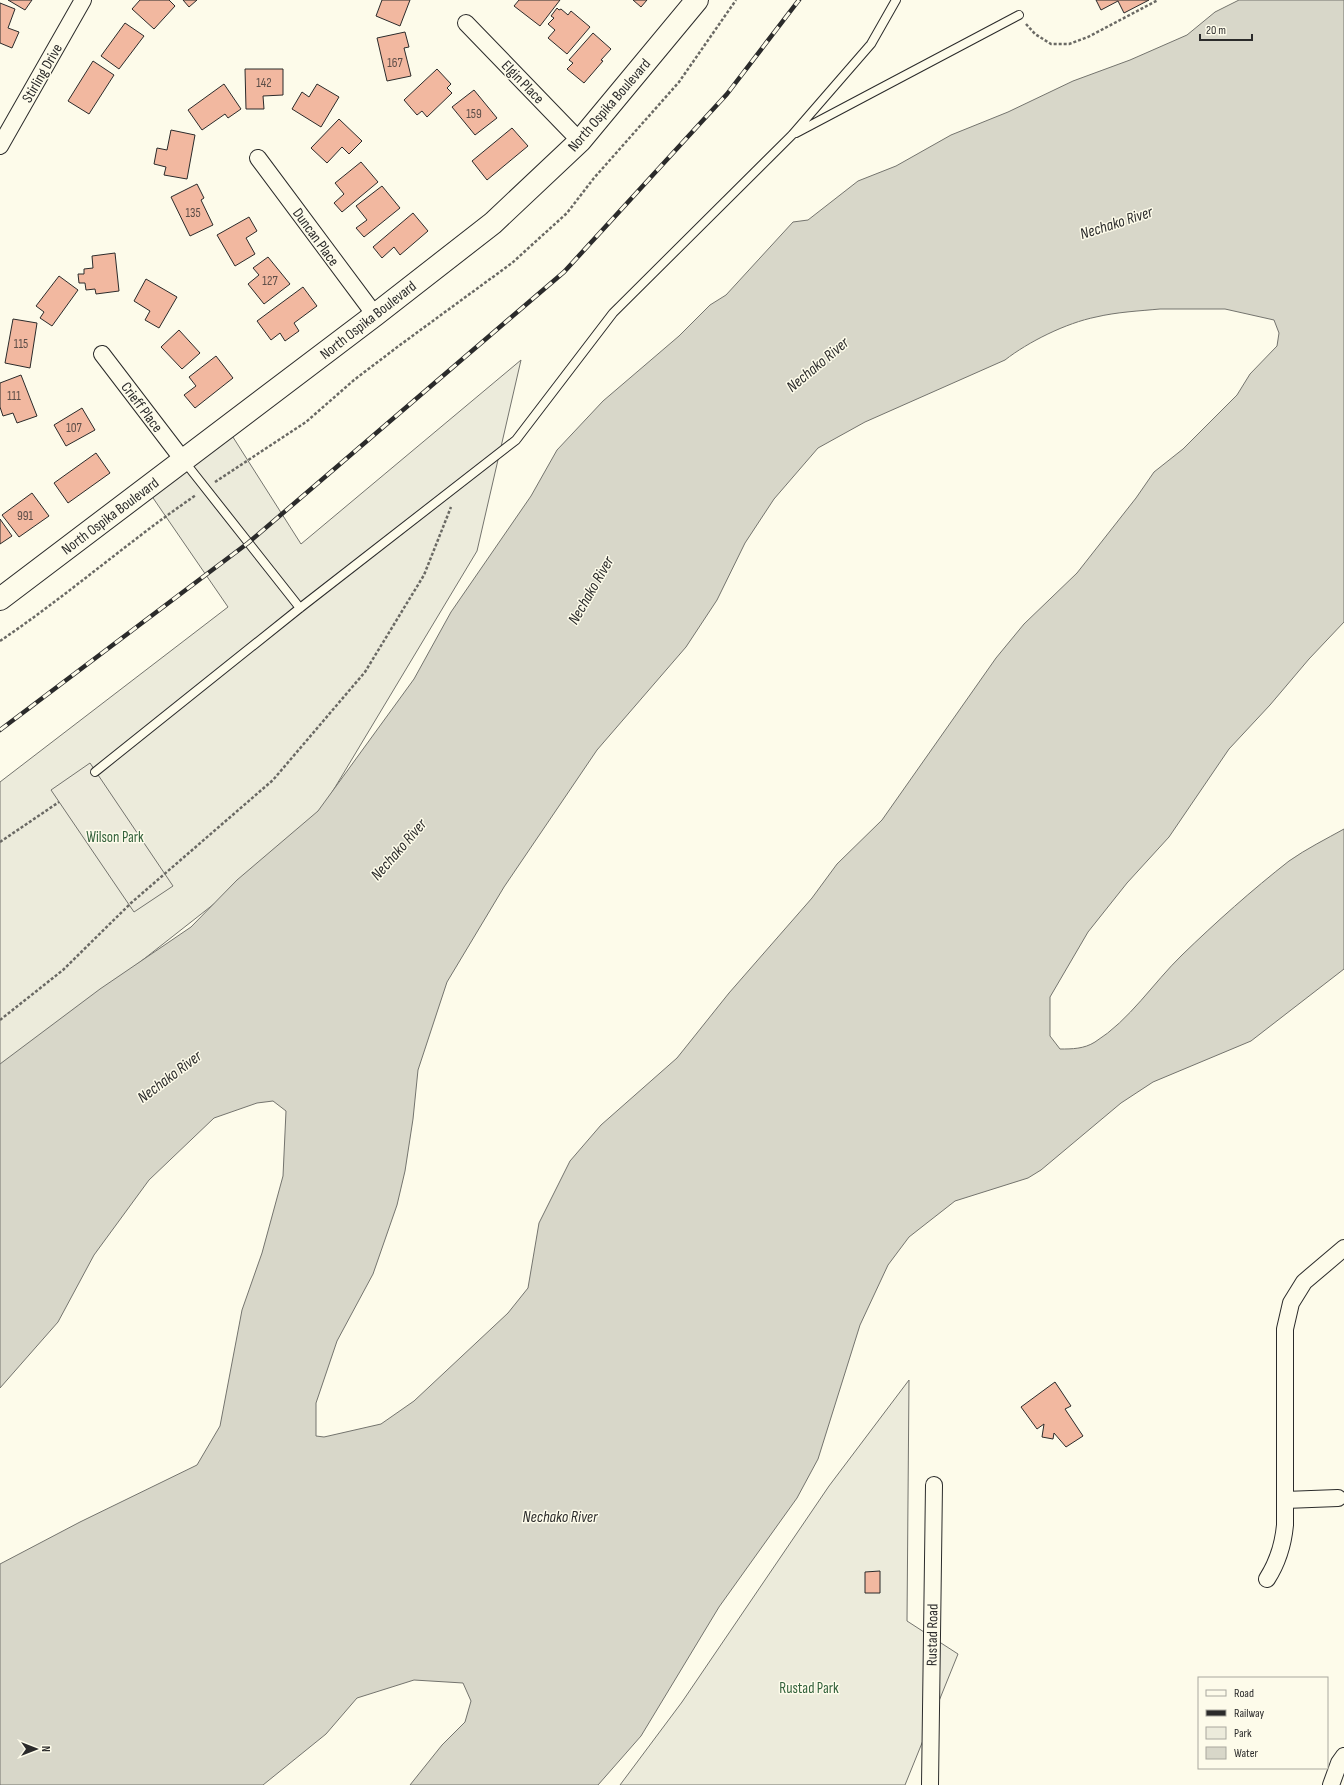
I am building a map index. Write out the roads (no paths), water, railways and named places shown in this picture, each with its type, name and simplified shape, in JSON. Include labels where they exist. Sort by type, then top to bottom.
[{"type":"street","name":"Stirling Drive","points":[[0,146],[83,0]]},
{"type":"street","name":"North Ospika Boulevard","points":[[0,599],[375,315],[493,222],[580,141],[697,0]]},
{"type":"street","name":"Elgin Place","points":[[466,23],[580,141]]},
{"type":"street","name":"Duncan Place","points":[[258,158],[375,315]]},
{"type":"street","name":"Crieff Place","points":[[102,354],[183,460]]},
{"type":"street","points":[[1266,1579],[1277,1562],[1283,1544],[1285,1500],[1286,1322],[1291,1303],[1304,1282],[1344,1248]]},
{"type":"street","name":"Rustad Road","points":[[930,1785],[934,1485]]},
{"type":"street","points":[[1285,1500],[1338,1498]]},
{"type":"street","points":[[1331,1785],[1339,1763],[1344,1756]]},
{"type":"lane","points":[[95,772],[300,608],[516,440],[613,313],[792,135],[871,44],[896,0]]},
{"type":"lane","points":[[792,135],[1019,15]]},
{"type":"lane","points":[[183,460],[300,608]]},
{"type":"water","name":"Nechako River","points":[[1239,0],[1344,0],[1344,622],[1229,749],[1169,837],[1127,883],[1088,932],[1050,997],[1050,1036],[1060,1049],[1073,1049],[1091,1044],[1108,1033],[1130,1012],[1171,966],[1221,918],[1289,861],[1344,829],[1344,969],[1251,1041],[1153,1082],[1121,1103],[1041,1170],[1028,1178],[955,1201],[909,1237],[888,1265],[860,1325],[818,1459],[797,1498],[719,1607],[641,1736],[598,1785],[410,1785],[442,1745],[465,1722],[471,1701],[463,1683],[414,1680],[357,1698],[326,1734],[263,1785],[0,1785],[0,1564],[80,1522],[197,1465],[220,1426],[242,1310],[262,1253],[283,1176],[286,1111],[273,1101],[257,1103],[214,1118],[149,1180],[94,1255],[58,1322],[0,1388],[0,1064],[100,989],[191,927],[237,880],[318,811],[414,679],[451,612],[531,496],[557,450],[603,401],[679,336],[710,305],[726,295],[793,222],[808,220],[858,181],[896,166],[951,135],[1008,112],[1073,81],[1130,60],[1187,35],[1215,12]],"holes":[[[1160,309],[1225,309],[1274,320],[1279,333],[1277,346],[1250,374],[1237,395],[1183,449],[1154,472],[1136,498],[1077,573],[1024,624],[996,658],[882,820],[837,864],[812,898],[729,993],[677,1058],[601,1125],[570,1161],[539,1223],[528,1288],[508,1313],[414,1401],[381,1424],[324,1437],[316,1436],[316,1403],[337,1341],[373,1274],[397,1205],[405,1171],[413,1119],[418,1070],[447,982],[504,887],[597,750],[686,647],[717,600],[745,543],[774,499],[818,448],[865,422],[1005,360],[1036,340],[1060,328],[1084,320],[1120,313]]]},
{"type":"railway","points":[[0,730],[248,543],[564,272],[727,94],[799,0]]},
{"type":"park label","name":"Wilson Park","points":[[115,837]]},
{"type":"park label","name":"Rustad Park","points":[[809,1688]]}]
